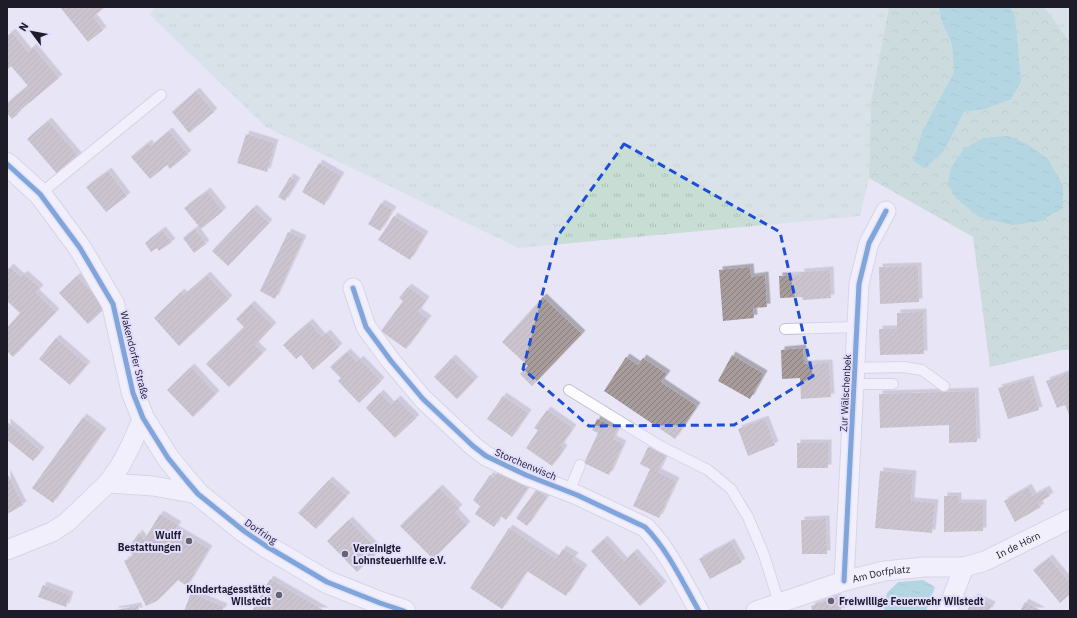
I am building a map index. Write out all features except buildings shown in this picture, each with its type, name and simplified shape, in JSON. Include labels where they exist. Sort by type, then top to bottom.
[{"type":"street","name":"Wakendorfer Straße","points":[[7,164],[40,194],[80,248],[113,304],[133,393],[143,418]]},
{"type":"street","name":"Zur Wälschenbek","points":[[844,581],[859,284],[869,242],[886,211]]},
{"type":"street","name":"Storchenwisch","points":[[353,288],[366,327],[423,399],[463,437],[486,456],[645,527],[653,536],[670,562],[699,611]]},
{"type":"street","points":[[7,550],[34,540],[57,529],[71,518],[108,483],[120,466],[143,418]]},
{"type":"street","name":"Dorfring","points":[[143,418],[168,458],[198,494],[244,531],[266,546],[327,582],[378,607],[404,611]]},
{"type":"street","name":"Dorfring","points":[[108,483],[153,486],[198,494]]},
{"type":"street","name":"In de Hörn","points":[[964,567],[985,560],[1070,519]]},
{"type":"street","name":"Am Dorfplatz","points":[[756,611],[844,581],[884,571],[925,567],[964,567]]},
{"type":"street","points":[[947,611],[964,567]]},
{"type":"lane","points":[[40,194],[161,96]]},
{"type":"lane","points":[[785,329],[857,327]]},
{"type":"lane","points":[[855,376],[903,367],[922,370],[944,386]]},
{"type":"lane","points":[[855,376],[893,384]]},
{"type":"lane","points":[[569,390],[660,446],[708,470],[731,489],[748,517],[764,555],[779,603]]},
{"type":"lane","points":[[569,492],[580,465]]},
{"type":"highlighted area","points":[[624,144],[780,232],[813,376],[734,425],[589,426],[523,369],[557,237]]},
{"type":"green space","points":[[156,7],[889,7],[871,101],[869,178],[860,216],[519,248],[266,127],[149,14]]},
{"type":"green space","points":[[889,7],[938,7],[942,22],[952,45],[954,72],[923,130],[944,151],[964,112],[985,109],[1015,16],[1010,7],[1044,7],[1070,42],[1070,350],[1062,350],[990,367],[973,237],[869,178],[871,101]]},
{"type":"green space","points":[[1044,7],[1070,7],[1070,42]]},
{"type":"water","points":[[938,7],[1010,7],[1015,16],[1021,82],[1011,99],[985,109],[964,112],[944,151],[925,168],[913,161],[923,130],[954,72],[952,45],[942,22]]},
{"type":"water","points":[[1008,136],[1027,144],[1048,159],[1063,186],[1063,208],[1040,221],[1012,225],[979,217],[956,198],[948,184],[951,168],[964,149],[983,138]]},
{"type":"water","points":[[923,580],[935,587],[926,611],[884,611],[887,593],[898,582]]},
{"type":"cycle path","points":[[7,164],[40,194],[80,248],[113,304],[133,393],[143,418],[168,458],[198,494],[244,531],[266,546],[327,582],[404,611]]},
{"type":"cycle path","points":[[844,581],[859,284],[869,243],[886,211]]},
{"type":"cycle path","points":[[353,288],[366,327],[391,361],[423,399],[473,446],[486,456],[526,475],[577,495],[645,527],[668,556],[699,611]]},
{"type":"place","name":"Wulff Bestattungen","points":[[189,541]]},
{"type":"place","name":"Vereinigte Lohnsteuerhilfe e.V.","points":[[345,554]]},
{"type":"place","name":"Kindertagesstätte Wilstedt","points":[[279,595]]},
{"type":"place","name":"Freiwillige Feuerwehr Wilstedt","points":[[831,601]]}]
